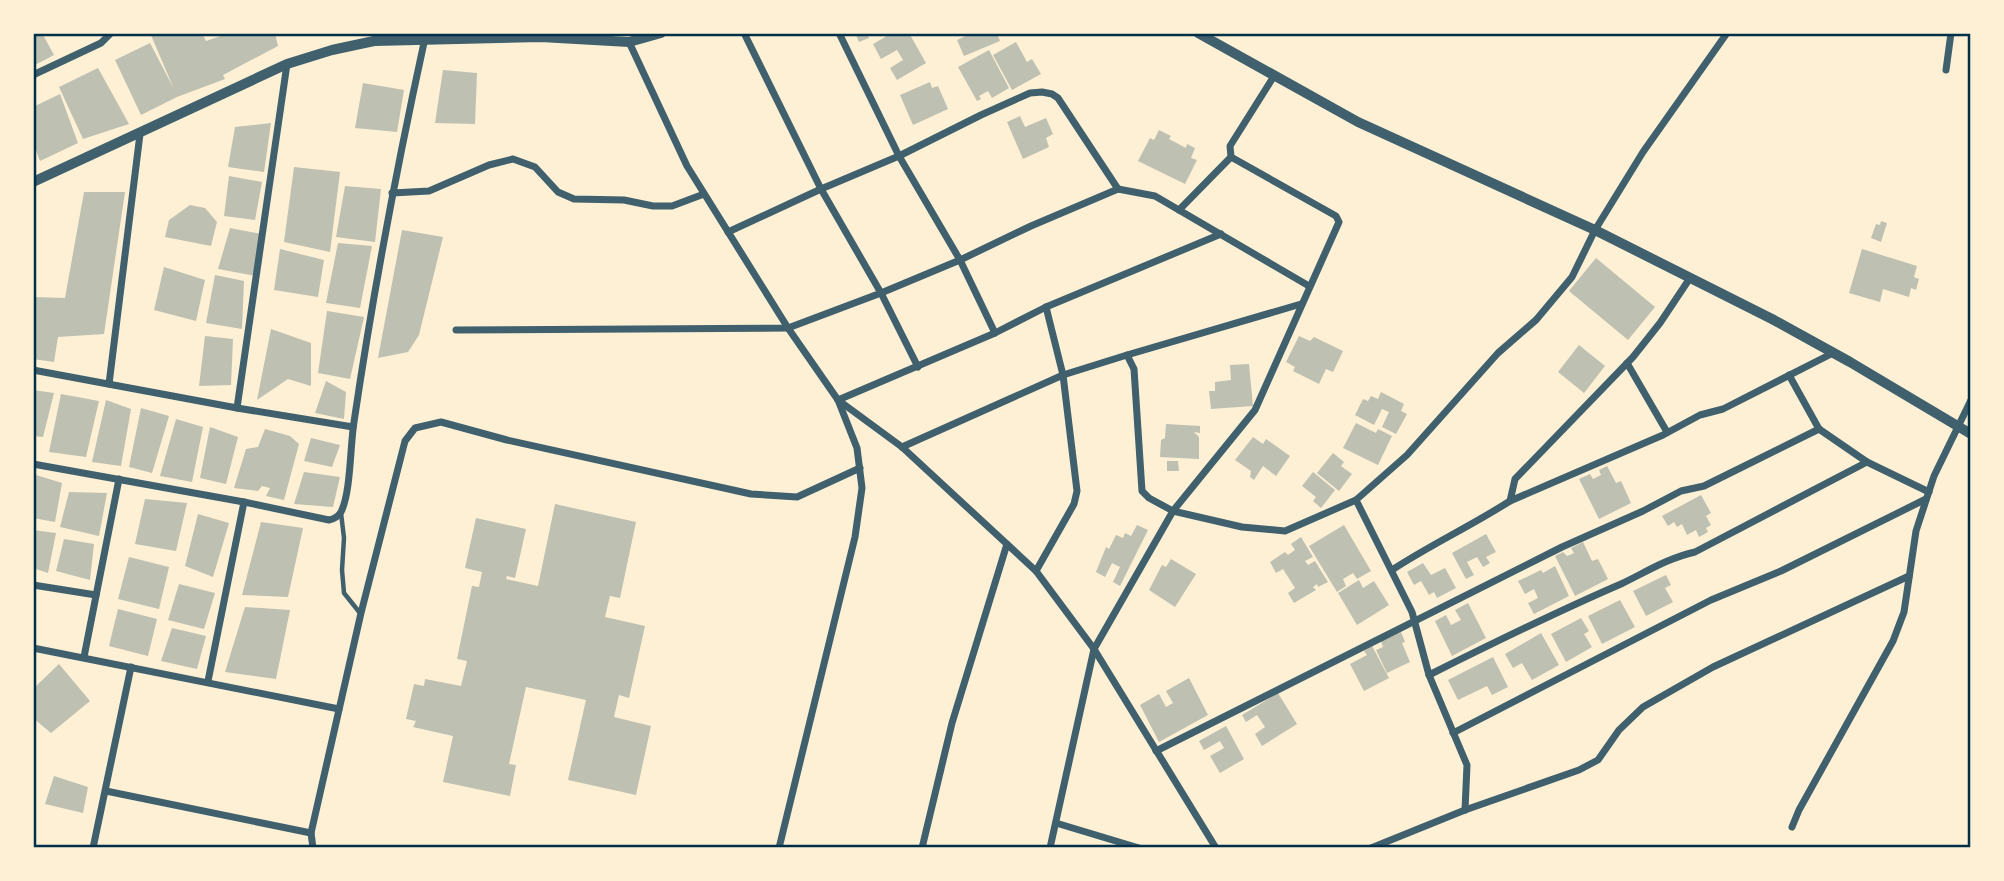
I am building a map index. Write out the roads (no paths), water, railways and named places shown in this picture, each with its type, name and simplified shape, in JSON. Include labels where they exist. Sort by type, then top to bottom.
[{"type":"street","points":[[33,75],[101,43],[111,33]]},
{"type":"street","points":[[33,182],[287,64],[332,50],[374,41],[425,38],[540,35],[628,42],[661,33]]},
{"type":"street","points":[[744,33],[821,189],[881,293],[918,367]]},
{"type":"street","points":[[839,33],[899,156],[960,260],[995,333]]},
{"type":"street","points":[[1198,33],[1358,122],[1595,230],[1690,278],[1833,353],[1971,434]]},
{"type":"street","points":[[1127,355],[1134,369],[1142,491],[1149,498],[1173,511],[1242,527],[1285,531],[1356,500],[1407,455],[1498,354],[1536,320],[1573,277],[1595,230],[1643,152],[1727,33]]},
{"type":"street","points":[[1946,70],[1951,33]]},
{"type":"street","points":[[33,464],[329,520],[341,513],[374,290],[425,38]]},
{"type":"street","points":[[628,42],[687,166],[788,328],[838,400],[857,448],[862,488],[855,537],[779,848]]},
{"type":"street","points":[[237,408],[287,64]]},
{"type":"street","points":[[1179,210],[1231,157],[1230,146],[1274,76]]},
{"type":"street","points":[[728,232],[899,156],[1030,93],[1042,92],[1058,98],[1118,189]]},
{"type":"street","points":[[109,384],[140,134]]},
{"type":"street","points":[[1050,848],[1094,649],[1173,511],[1255,411],[1339,222],[1338,218],[1231,157]]},
{"type":"street","points":[[392,193],[429,191],[489,165],[513,159],[535,167],[558,192],[574,199],[624,200],[653,206],[672,206],[704,194]]},
{"type":"street","points":[[456,330],[788,328],[960,260],[1118,189],[1155,196],[1309,286]]},
{"type":"street","points":[[838,400],[995,333],[1046,307],[1221,234]]},
{"type":"street","points":[[1510,501],[1515,479],[1627,363],[1660,323],[1690,278]]},
{"type":"street","points":[[902,447],[1063,375],[1301,304]]},
{"type":"street","points":[[1036,571],[1074,504],[1077,491],[1063,375],[1046,307]]},
{"type":"street","points":[[1392,570],[1510,501],[1700,415],[1724,409],[1833,353]]},
{"type":"street","points":[[1627,363],[1667,432]]},
{"type":"street","points":[[33,370],[237,408],[353,426]]},
{"type":"street","points":[[1789,375],[1819,429],[1867,462],[1927,496]]},
{"type":"street","points":[[838,400],[902,447],[1036,571],[1094,649],[1216,848]]},
{"type":"street","points":[[1792,827],[1893,641],[1904,612],[1916,531],[1927,496],[1971,400]]},
{"type":"street","points":[[313,848],[311,833],[361,614],[405,440],[415,428],[441,422],[507,440],[751,494],[797,497],[860,468]]},
{"type":"street","points":[[1156,751],[1562,547],[1681,491],[1704,486],[1819,429]]},
{"type":"street","points":[[1429,675],[1552,614],[1634,578],[1672,557],[1695,552],[1867,462]]},
{"type":"street","points":[[84,657],[119,479]]},
{"type":"street","points":[[1454,733],[1711,600],[1781,571],[1927,496]]},
{"type":"street","points":[[1356,500],[1415,621],[1429,675],[1467,765],[1465,810]]},
{"type":"street","points":[[208,681],[244,502]]},
{"type":"street","points":[[922,848],[952,723],[1007,544]]},
{"type":"street","points":[[1371,848],[1465,810],[1579,770],[1598,760],[1619,730],[1643,707],[1713,667],[1909,576]]},
{"type":"street","points":[[33,585],[96,595]]},
{"type":"street","points":[[33,648],[339,709]]},
{"type":"street","points":[[93,848],[131,667]]},
{"type":"street","points":[[106,791],[311,833]]},
{"type":"street","points":[[1056,823],[1139,848]]},
{"type":"lane","points":[[341,513],[344,593],[361,614]]}]
